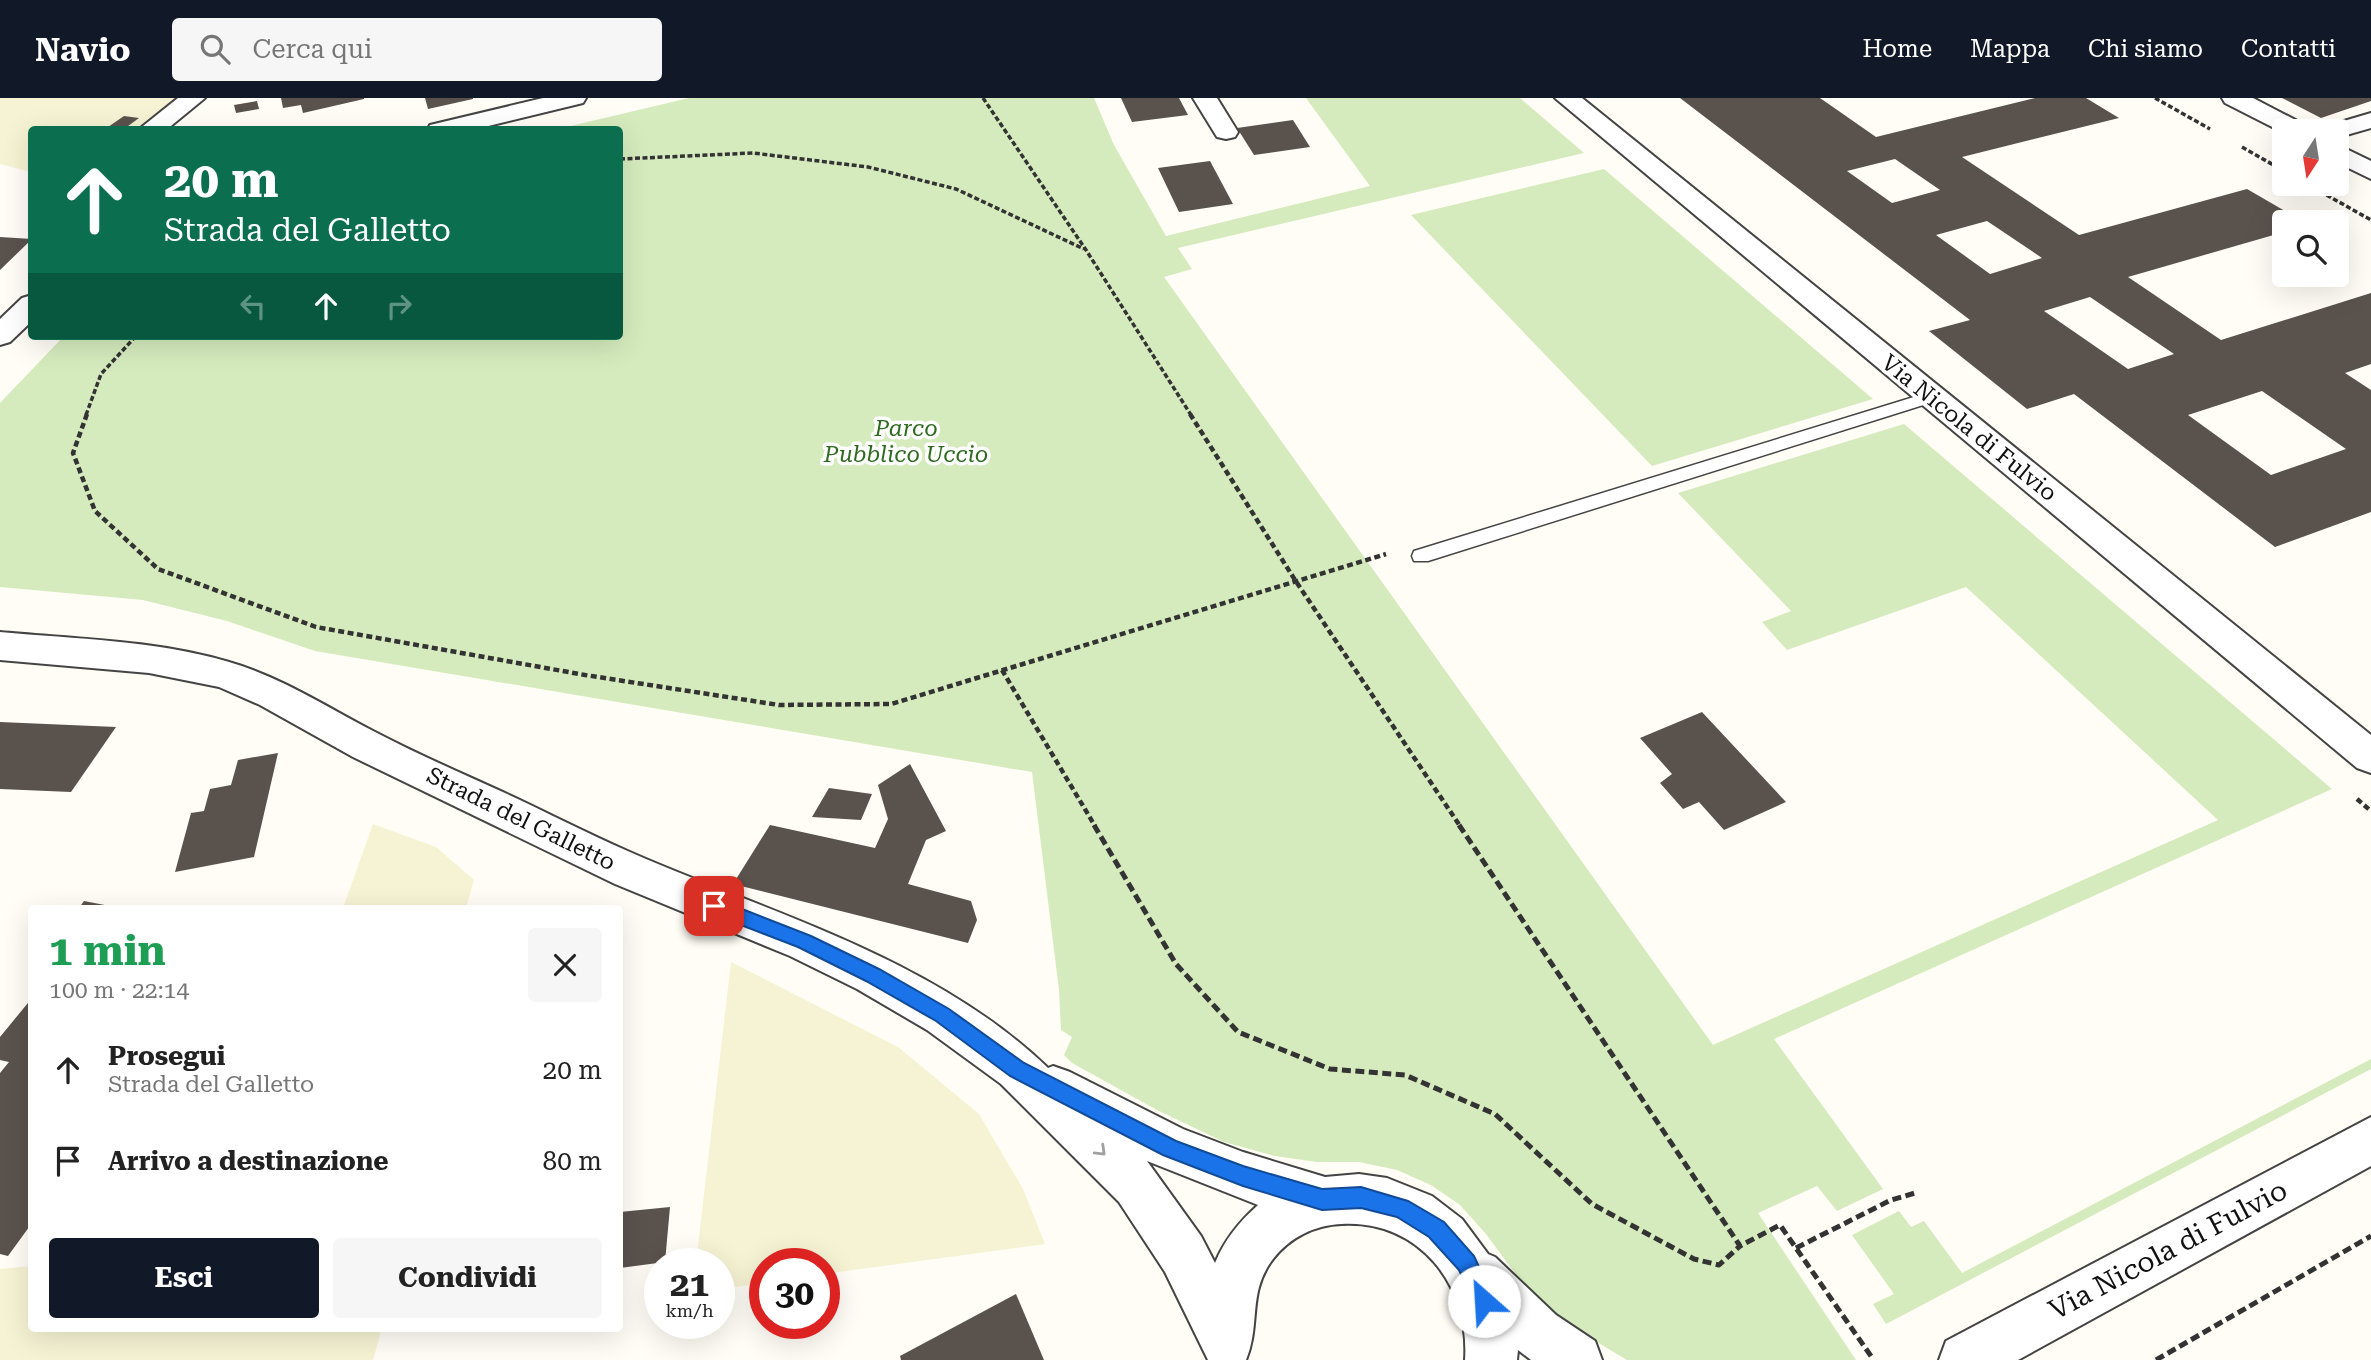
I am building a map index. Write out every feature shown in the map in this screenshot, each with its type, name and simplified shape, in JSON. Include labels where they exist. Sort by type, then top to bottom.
[{"type":"street","points":[[155,126],[193,98]]},
{"type":"street","points":[[456,126],[574,98]]},
{"type":"street","points":[[1205,98],[1226,132]]},
{"type":"street","name":"Via Nicola di Fulvio","points":[[1567,98],[2371,757]]},
{"type":"street","points":[[2234,98],[2275,119]]},
{"type":"street","points":[[2349,127],[2371,120]]},
{"type":"street","points":[[2349,159],[2371,171]]},
{"type":"street","points":[[0,336],[28,308]]},
{"type":"street","name":"Strada del Galletto","points":[[0,646],[105,653],[193,666],[273,695],[367,746],[630,871],[805,942],[873,975],[943,1015],[1017,1069],[1136,1185],[1183,1254],[1228,1350]]},
{"type":"street","name":"Strada del Galletto","points":[[1017,1069],[1170,1148],[1243,1176],[1322,1199]]},
{"type":"street","name":"Via Nicola di Fulvio","points":[[1965,1360],[2371,1140]]},
{"type":"street","points":[[1228,1350],[1228,1301],[1240,1264],[1261,1233],[1290,1212],[1322,1199],[1361,1198],[1401,1208],[1437,1230],[1466,1263],[1538,1333],[1576,1360]]},
{"type":"street","points":[[1466,1263],[1484,1301],[1493,1343],[1491,1360]]},
{"type":"lane","points":[[1421,556],[1930,397]]},
{"type":"path","points":[[983,98],[1086,250],[1295,580],[1740,1246]]},
{"type":"path","points":[[623,159],[753,153],[868,167],[956,189],[1086,250]]},
{"type":"path","points":[[2328,196],[2371,220]]},
{"type":"path","points":[[132,340],[101,374],[73,453],[95,511],[158,569],[316,627],[585,676],[779,705],[891,704],[1388,554]]},
{"type":"path","points":[[1002,670],[1176,964],[1238,1032],[1330,1069],[1405,1075],[1495,1114],[1591,1203],[1694,1259],[1719,1265],[1740,1246],[1780,1226],[1873,1359]]},
{"type":"path","points":[[1796,1248],[1891,1200],[1915,1193]]},
{"type":"path","points":[[2156,1360],[2371,1236]]},
{"type":"shaded area","points":[[0,98],[182,98],[142,126],[28,126],[28,171],[0,164]]},
{"type":"shaded area","points":[[373,824],[436,847],[474,880],[467,905],[344,905]]},
{"type":"shaded area","points":[[731,962],[898,1047],[979,1114],[1023,1189],[1045,1244],[840,1272],[840,1248],[749,1248],[749,1285],[735,1287],[735,1248],[698,1248]]},
{"type":"shaded area","points":[[28,1266],[28,1332],[381,1332],[373,1360],[0,1360],[0,1269]]},
{"type":"green space","name":"Parco Pubblico Uccio","points":[[689,98],[1094,98],[1114,145],[1166,236],[1370,186],[1306,98],[1520,98],[1584,153],[1178,248],[1192,269],[1164,277],[1713,1045],[2218,820],[1966,587],[1787,650],[1762,622],[1791,611],[1678,493],[1904,424],[2332,789],[1774,1039],[1883,1189],[1837,1211],[1817,1186],[1758,1213],[1856,1360],[1627,1360],[1560,1320],[1517,1276],[1486,1234],[1460,1205],[1431,1185],[1397,1170],[1359,1162],[1317,1162],[1275,1156],[1224,1142],[1157,1110],[1072,1063],[1064,1055],[1072,1037],[1061,1030],[1059,990],[1032,772],[315,651],[227,621],[143,600],[0,587],[0,403],[60,340],[623,340],[623,126],[571,126]]},
{"type":"green space","points":[[1604,169],[1873,399],[1652,466],[1411,215]]},
{"type":"green space","points":[[2371,1059],[2371,1069],[1886,1324],[1873,1304],[1894,1294],[1852,1235],[1899,1211],[1911,1227],[1924,1221],[1962,1273]]},
{"type":"building","points":[[281,98],[364,99],[303,113],[301,105],[283,108]]},
{"type":"building","points":[[425,98],[473,98],[473,99],[428,109]]},
{"type":"building","points":[[1121,98],[1179,98],[1188,115],[1132,122]]},
{"type":"building","points":[[1680,98],[1820,98],[1876,137],[2035,98],[2086,98],[2119,118],[1962,157],[2079,235],[2247,189],[2283,210],[2272,210],[2272,235],[2128,277],[2221,340],[2371,293],[2371,364],[2345,373],[2371,390],[2371,512],[2275,547],[2074,394],[2027,409],[1929,331],[1970,320]],"holes":[[[1895,159],[1940,190],[1892,203],[1847,171]],[[1987,221],[2042,258],[1990,274],[1936,235]],[[2090,297],[2174,354],[2128,369],[2044,311]],[[2262,391],[2346,449],[2271,475],[2188,415]]]},
{"type":"building","points":[[2282,98],[2371,98],[2371,101],[2321,118]]},
{"type":"building","points":[[257,101],[259,109],[236,113],[234,105]]},
{"type":"building","points":[[124,116],[139,118],[128,126],[109,126]]},
{"type":"building","points":[[1293,120],[1310,147],[1254,155],[1237,128]]},
{"type":"building","points":[[1210,161],[1233,204],[1179,212],[1158,168]]},
{"type":"building","points":[[0,237],[28,239],[28,243],[0,270]]},
{"type":"building","points":[[1702,712],[1786,802],[1724,830],[1699,802],[1683,809],[1660,783],[1672,774],[1640,738]]},
{"type":"building","points":[[0,722],[116,727],[71,792],[0,789]]},
{"type":"building","points":[[278,753],[254,857],[175,872],[191,813],[204,811],[210,789],[231,785],[238,760]]},
{"type":"building","points":[[910,764],[946,831],[926,840],[908,884],[971,901],[977,920],[968,943],[733,884],[770,825],[875,848],[888,819],[878,785]]},
{"type":"building","points":[[829,788],[872,794],[861,820],[812,817]]},
{"type":"building","points":[[84,901],[105,905],[81,905]]},
{"type":"building","points":[[28,1003],[28,1228],[8,1256],[0,1254],[0,1073],[9,1062],[0,1060],[0,1037]]},
{"type":"building","points":[[670,1207],[666,1248],[644,1248],[644,1265],[623,1268],[623,1212]]},
{"type":"building","points":[[1016,1294],[1044,1360],[901,1360],[900,1356]]},
{"type":"route","points":[[714,906],[805,942],[873,975],[943,1015],[1017,1069],[1170,1148],[1243,1176],[1322,1199],[1361,1198],[1401,1208],[1437,1230],[1466,1263],[1484,1301]]}]
